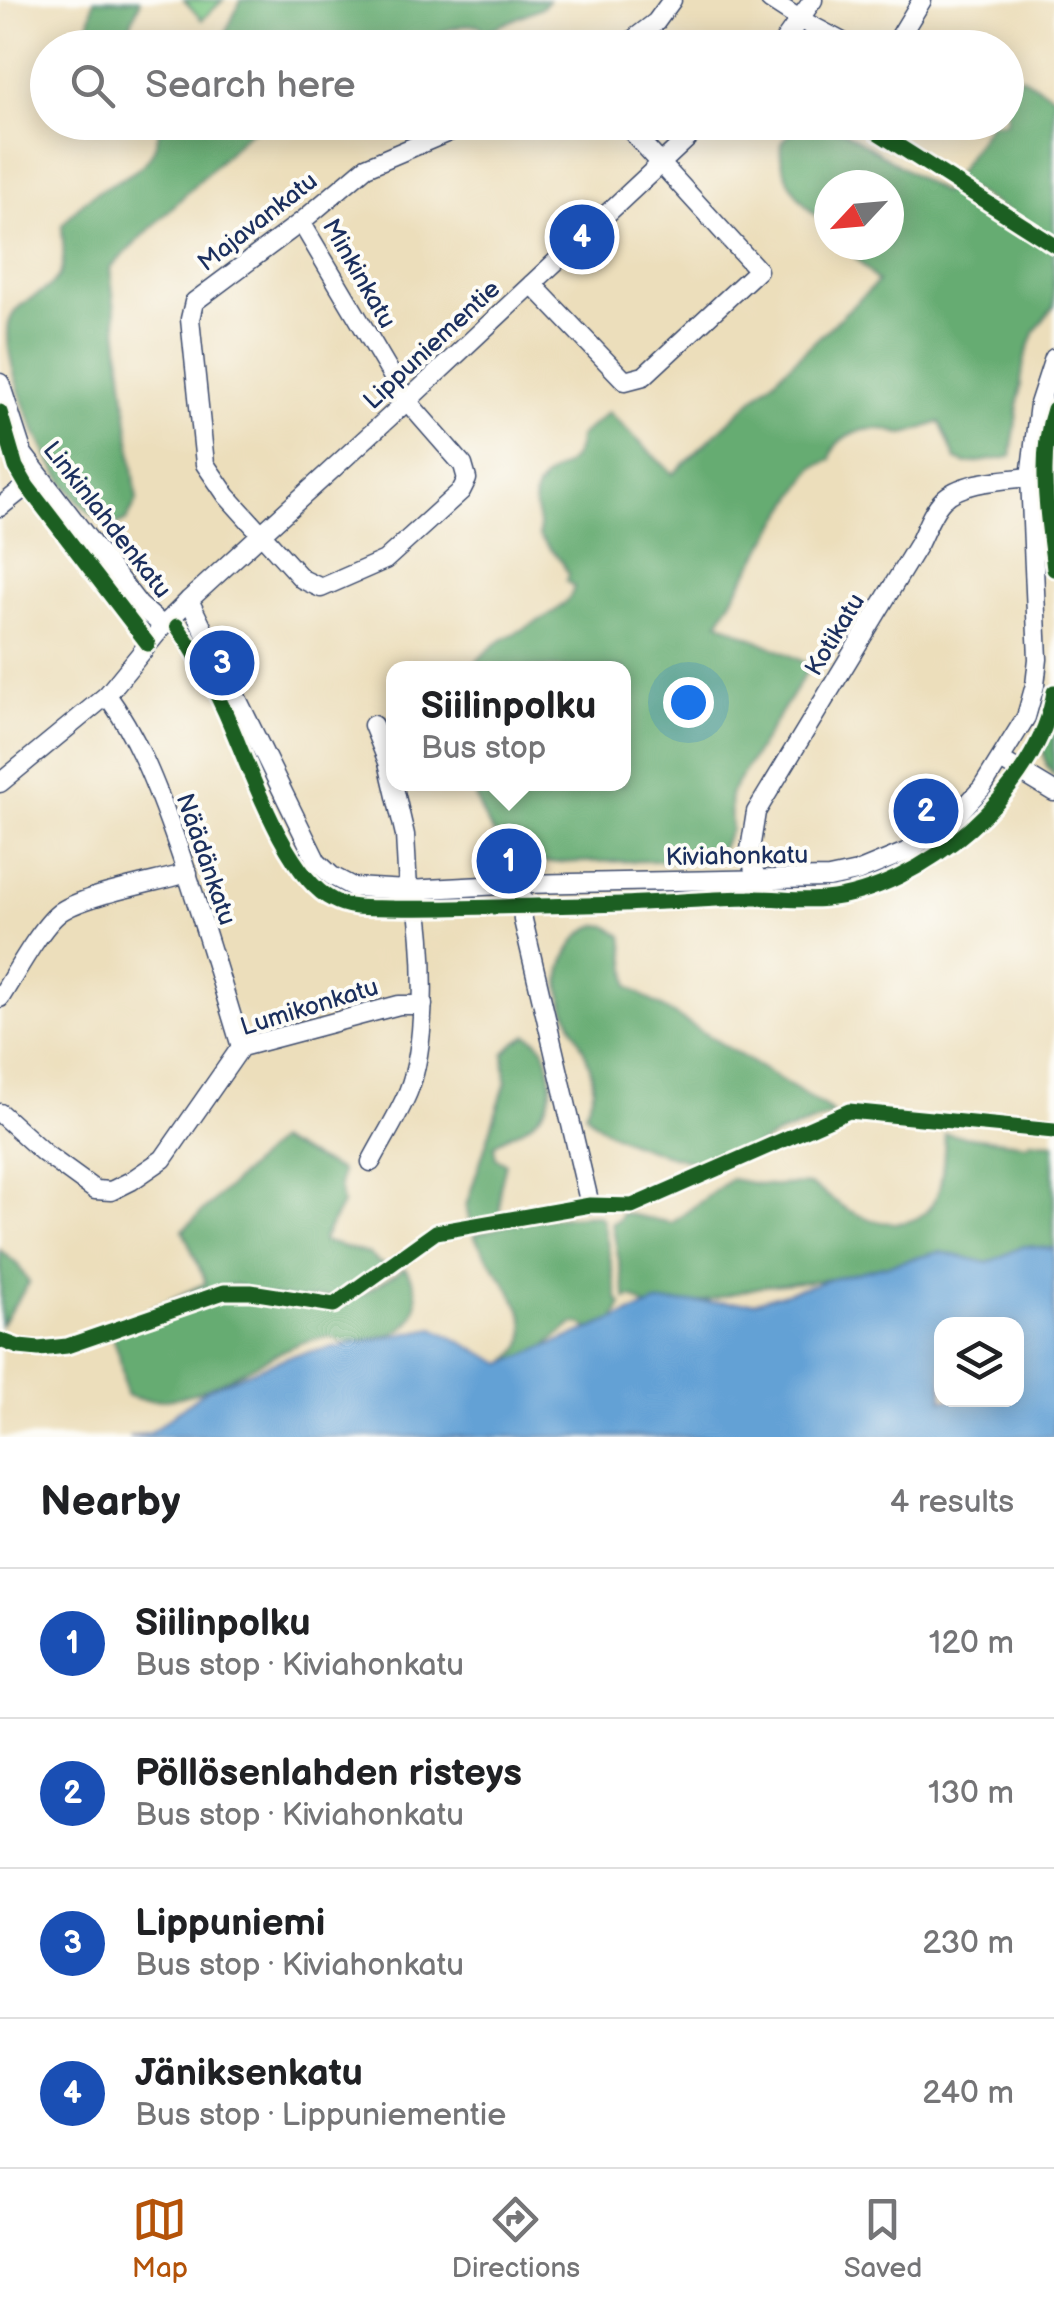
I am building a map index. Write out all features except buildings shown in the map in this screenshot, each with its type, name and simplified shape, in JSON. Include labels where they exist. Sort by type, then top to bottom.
[{"type":"street","points":[[646,30],[672,0]]},
{"type":"street","points":[[770,0],[820,30]]},
{"type":"street","points":[[793,30],[813,0]]},
{"type":"street","points":[[904,30],[922,0]]},
{"type":"street","name":"Majavankatu","points":[[262,535],[205,464],[190,319],[194,302],[366,168],[431,140]]},
{"type":"street","points":[[532,284],[625,381],[644,376],[758,270],[640,140]]},
{"type":"street","name":"Lippuniementie","points":[[0,783],[107,695],[163,626],[190,600],[687,140]]},
{"type":"street","name":"Minkinkatu","points":[[262,535],[302,579],[321,588],[384,560],[461,491],[468,479],[463,465],[407,402],[301,222]]},
{"type":"street","name":"Kiviahonkatu","points":[[190,600],[317,862],[353,887],[756,881],[829,878],[857,872],[908,851],[959,812],[982,788],[1026,717],[1038,659],[1030,477],[1038,404],[1054,358]]},
{"type":"street","name":"Linkinlahdenkatu","points":[[0,383],[23,454],[139,605],[163,626]]},
{"type":"street","points":[[0,507],[39,476]]},
{"type":"street","name":"Kotikatu","points":[[756,881],[750,850],[756,812],[937,508],[946,496],[974,484],[1030,477]]},
{"type":"street","name":"Näädänkatu","points":[[107,695],[126,720],[152,775],[188,872],[242,1048]]},
{"type":"street","points":[[373,725],[386,757]]},
{"type":"street","points":[[1001,760],[1054,792]]},
{"type":"street","points":[[371,1162],[409,1090],[421,1036],[423,1005],[418,909],[395,791]]},
{"type":"street","points":[[0,998],[63,909],[188,872]]},
{"type":"street","points":[[522,884],[522,920],[590,1205]]},
{"type":"street","name":"Lumikonkatu","points":[[0,1113],[44,1154],[94,1190],[111,1191],[163,1159],[242,1048],[400,1004],[423,1005]]},
{"type":"green space","points":[[94,0],[139,0],[128,30],[88,30]]},
{"type":"green space","points":[[184,0],[223,0],[202,20]]},
{"type":"green space","points":[[241,0],[548,0],[544,6],[490,30],[467,25],[447,30],[227,30]]},
{"type":"green space","points":[[1024,78],[1054,96],[1054,239],[953,179],[979,140],[1024,140]]},
{"type":"green space","points":[[157,140],[241,140],[110,268],[137,501],[126,521],[114,526],[94,516],[75,497],[39,439],[14,375],[9,324],[19,308],[50,286],[61,271],[62,225],[87,199],[137,170]]},
{"type":"green space","points":[[785,140],[858,140],[943,193],[950,184],[1054,246],[1054,306],[1035,331],[1024,361],[1011,457],[967,464],[956,460],[940,422],[906,434],[863,430],[841,440],[831,460],[814,467],[718,622],[811,665],[730,794],[731,830],[722,847],[710,860],[522,863],[490,828],[473,791],[631,791],[631,661],[478,661],[498,643],[555,611],[574,587],[566,581],[568,574],[562,562],[539,536],[535,505],[538,487],[569,462],[578,448],[579,437],[608,412],[673,474],[878,282],[858,260],[904,260],[904,170],[814,170],[814,215],[790,182],[781,150]]},
{"type":"green space","points":[[1054,713],[1054,776],[1045,761],[1043,745]]},
{"type":"green space","points":[[599,925],[623,936],[629,987],[833,1115],[779,1134],[716,1167],[644,1147],[595,1122],[585,1112],[593,1091],[590,1066],[560,985],[562,967],[573,945],[586,931]]},
{"type":"green space","points":[[528,1035],[545,1052],[551,1077],[548,1103],[538,1117],[494,1146],[496,1158],[506,1163],[500,1188],[500,1219],[470,1224],[466,1206],[506,1082],[504,1054]]},
{"type":"green space","points":[[945,1134],[1028,1144],[1054,1143],[1054,1249],[1024,1246],[988,1263],[940,1252],[832,1279],[764,1286],[696,1303],[647,1307],[633,1297],[626,1299],[612,1223],[622,1213],[672,1223],[731,1179],[765,1185],[809,1185],[861,1216],[901,1223],[924,1214],[932,1204],[943,1168]]},
{"type":"green space","points":[[277,1141],[341,1171],[342,1204],[322,1241],[369,1254],[386,1265],[349,1292],[329,1297],[266,1295],[235,1285],[200,1290],[140,1314],[206,1283],[183,1230]]},
{"type":"green space","points":[[598,1215],[603,1220],[618,1301],[622,1304],[614,1320],[590,1329],[573,1324],[543,1348],[506,1363],[522,1344],[523,1317],[474,1235],[535,1220]]},
{"type":"green space","points":[[0,1250],[18,1265],[29,1283],[1,1325]]},
{"type":"green space","points":[[405,1268],[414,1283],[416,1308],[408,1323],[397,1332],[355,1341],[328,1337],[309,1340],[191,1394],[147,1400],[126,1395],[111,1333],[224,1295],[335,1307]]},
{"type":"water","points":[[1024,1246],[1054,1249],[1054,1437],[128,1437],[151,1432],[207,1389],[290,1356],[434,1328],[503,1364],[656,1303],[756,1302],[940,1252],[988,1263]]},
{"type":"cycle path","points":[[889,140],[1054,245]]},
{"type":"cycle path","points":[[1054,409],[1045,468],[1054,569]]},
{"type":"cycle path","points":[[0,412],[16,467],[27,486],[148,644]]},
{"type":"cycle path","points":[[177,626],[214,690],[269,816],[299,868],[333,900],[362,907],[603,905],[737,898],[816,900],[862,891],[900,876],[936,855],[1001,798],[1026,764],[1044,729],[1054,692]]},
{"type":"cycle path","points":[[0,1340],[39,1349],[67,1346],[224,1292],[251,1292],[334,1305],[436,1232],[590,1205],[632,1206],[849,1111],[1054,1131]]},
{"type":"place","name":"Jäniksenkatu","points":[[582,237]]},
{"type":"place","name":"Lippuniemi","points":[[222,663]]},
{"type":"place","name":"Pöllösenlahden risteys","points":[[926,811]]},
{"type":"place","name":"Siilinpolku","points":[[509,861]]}]
